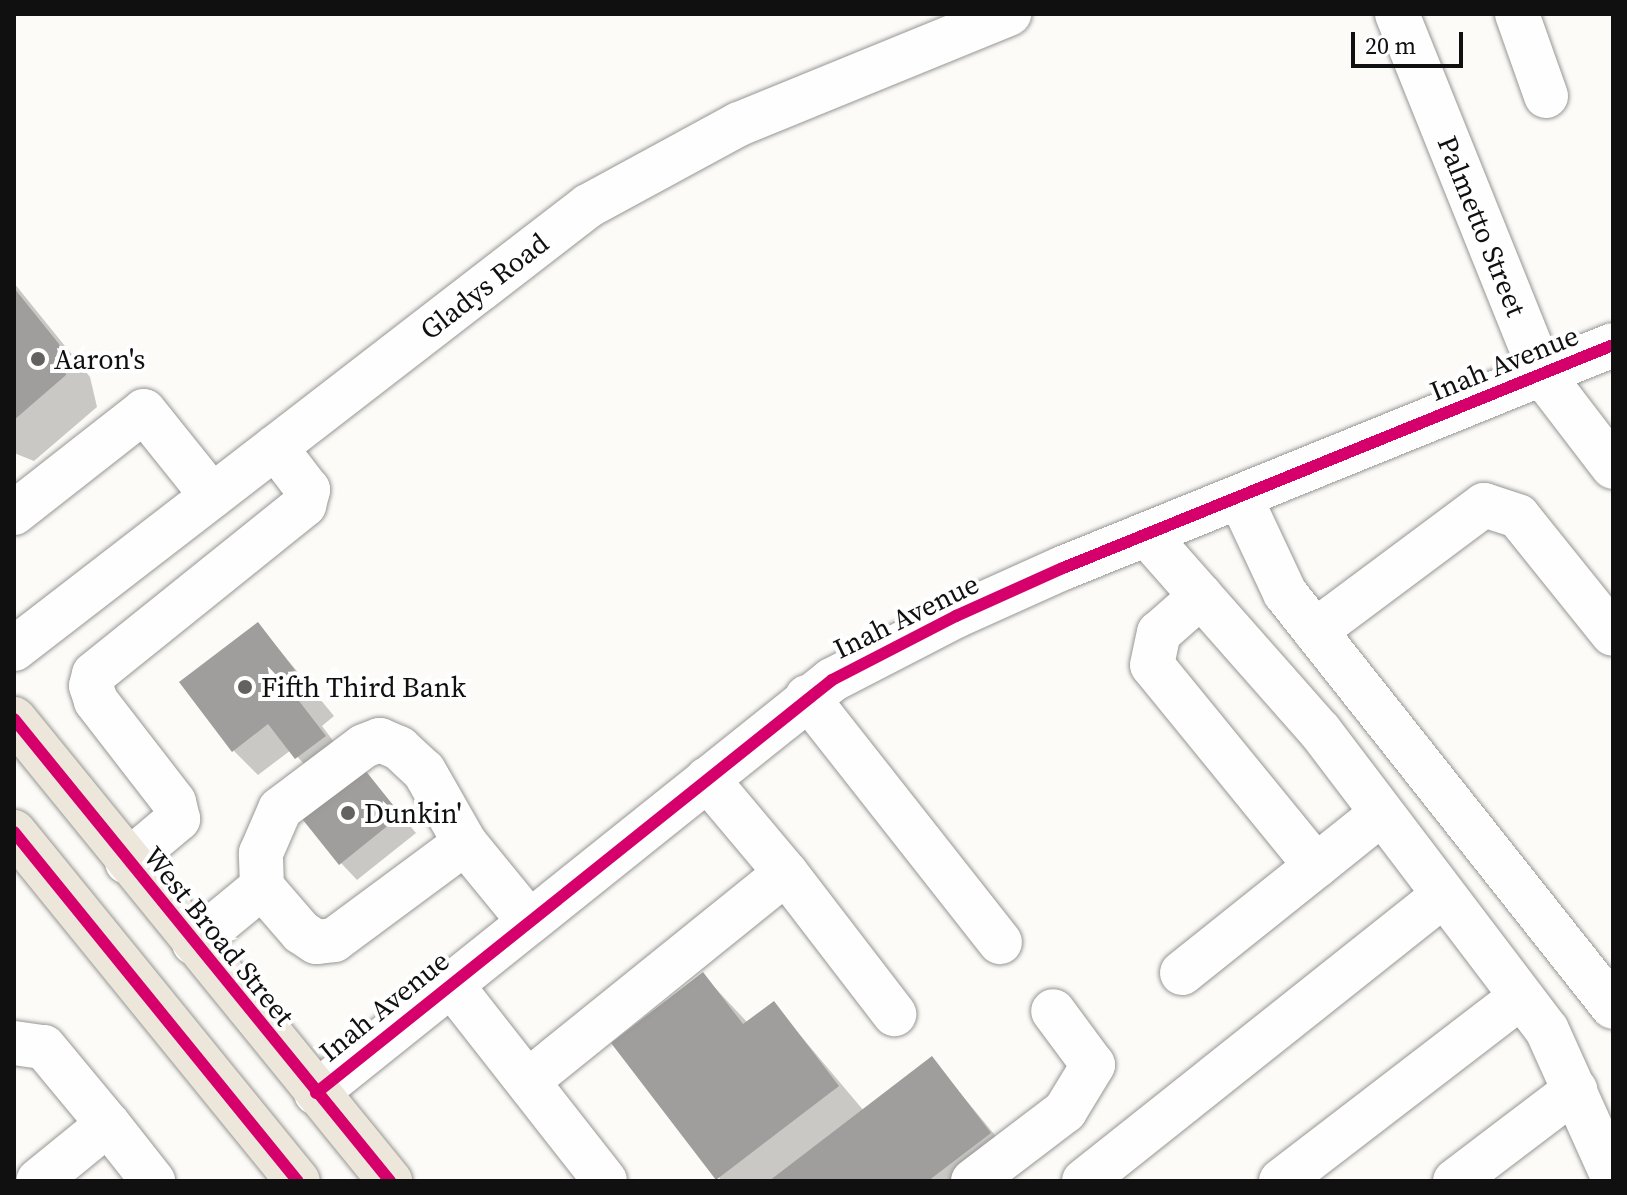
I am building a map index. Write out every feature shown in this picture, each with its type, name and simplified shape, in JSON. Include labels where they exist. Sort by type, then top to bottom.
[{"type":"main road","name":"West Broad Street","points":[[14,719],[127,862],[390,1181]]},
{"type":"main road","points":[[14,832],[298,1181]]},
{"type":"street","name":"Gladys Road","points":[[14,649],[588,206],[739,124],[1009,14]]},
{"type":"street","name":"Palmetto Street","points":[[1397,14],[1542,374],[1613,467]]},
{"type":"street","points":[[1517,14],[1546,96]]},
{"type":"street","name":"Inah Avenue","points":[[316,1093],[807,697],[956,616],[1613,345]]},
{"type":"street","points":[[14,513],[144,411],[199,506],[227,567]]},
{"type":"street","points":[[127,862],[178,819],[174,802],[96,701],[91,686],[94,674],[307,500],[308,490],[275,447]]},
{"type":"street","points":[[1240,497],[1285,593],[1613,1007]]},
{"type":"street","points":[[1315,631],[1484,505],[1518,516],[1613,634]]},
{"type":"street","points":[[1147,535],[1320,731],[1441,897],[1547,1030],[1613,1177]]},
{"type":"street","points":[[1201,596],[1159,633],[1152,665],[1316,866]]},
{"type":"street","points":[[78,600],[123,651]]},
{"type":"street","points":[[807,697],[1000,942]]},
{"type":"street","points":[[465,843],[334,940],[316,942],[301,932],[262,887],[261,853],[280,809],[364,746],[380,740],[399,748],[424,771],[465,843],[528,920]]},
{"type":"street","points":[[707,779],[786,873],[894,1014]]},
{"type":"street","points":[[1182,973],[1381,814]]},
{"type":"street","points":[[528,1081],[786,873]]},
{"type":"street","points":[[194,943],[262,887]]},
{"type":"street","points":[[1110,1173],[1441,897]]},
{"type":"street","points":[[450,983],[605,1181]]},
{"type":"street","points":[[1281,1181],[1521,997]]},
{"type":"street","points":[[973,1181],[1065,1111],[1093,1065],[1053,1011]]},
{"type":"street","points":[[17,1049],[44,1047],[153,1181]]},
{"type":"street","points":[[1455,1181],[1575,1090]]},
{"type":"street","points":[[38,1181],[108,1124]]},
{"type":"building","name":"Aaron's","points":[[14,288],[59,344],[66,375],[14,420]]},
{"type":"building","name":"Fifth Third Bank","points":[[258,622],[311,691],[299,701],[326,736],[295,759],[268,724],[232,752],[179,682]]},
{"type":"building","name":"Dunkin'","points":[[357,760],[401,815],[339,865],[295,810]]},
{"type":"building","points":[[703,972],[743,1024],[774,1001],[839,1086],[716,1180],[611,1043]]},
{"type":"building","points":[[932,1056],[991,1133],[928,1181],[769,1181]]},
{"type":"cycle path","points":[[316,1093],[832,680],[956,616],[1063,568],[1613,345]]},
{"type":"cycle path","points":[[14,719],[390,1181]]},
{"type":"cycle path","points":[[14,832],[298,1181]]},
{"type":"place","name":"Aaron's","points":[[38,359]]},
{"type":"place","name":"Fifth Third Bank","points":[[245,687]]},
{"type":"place","name":"Dunkin'","points":[[348,813]]}]
